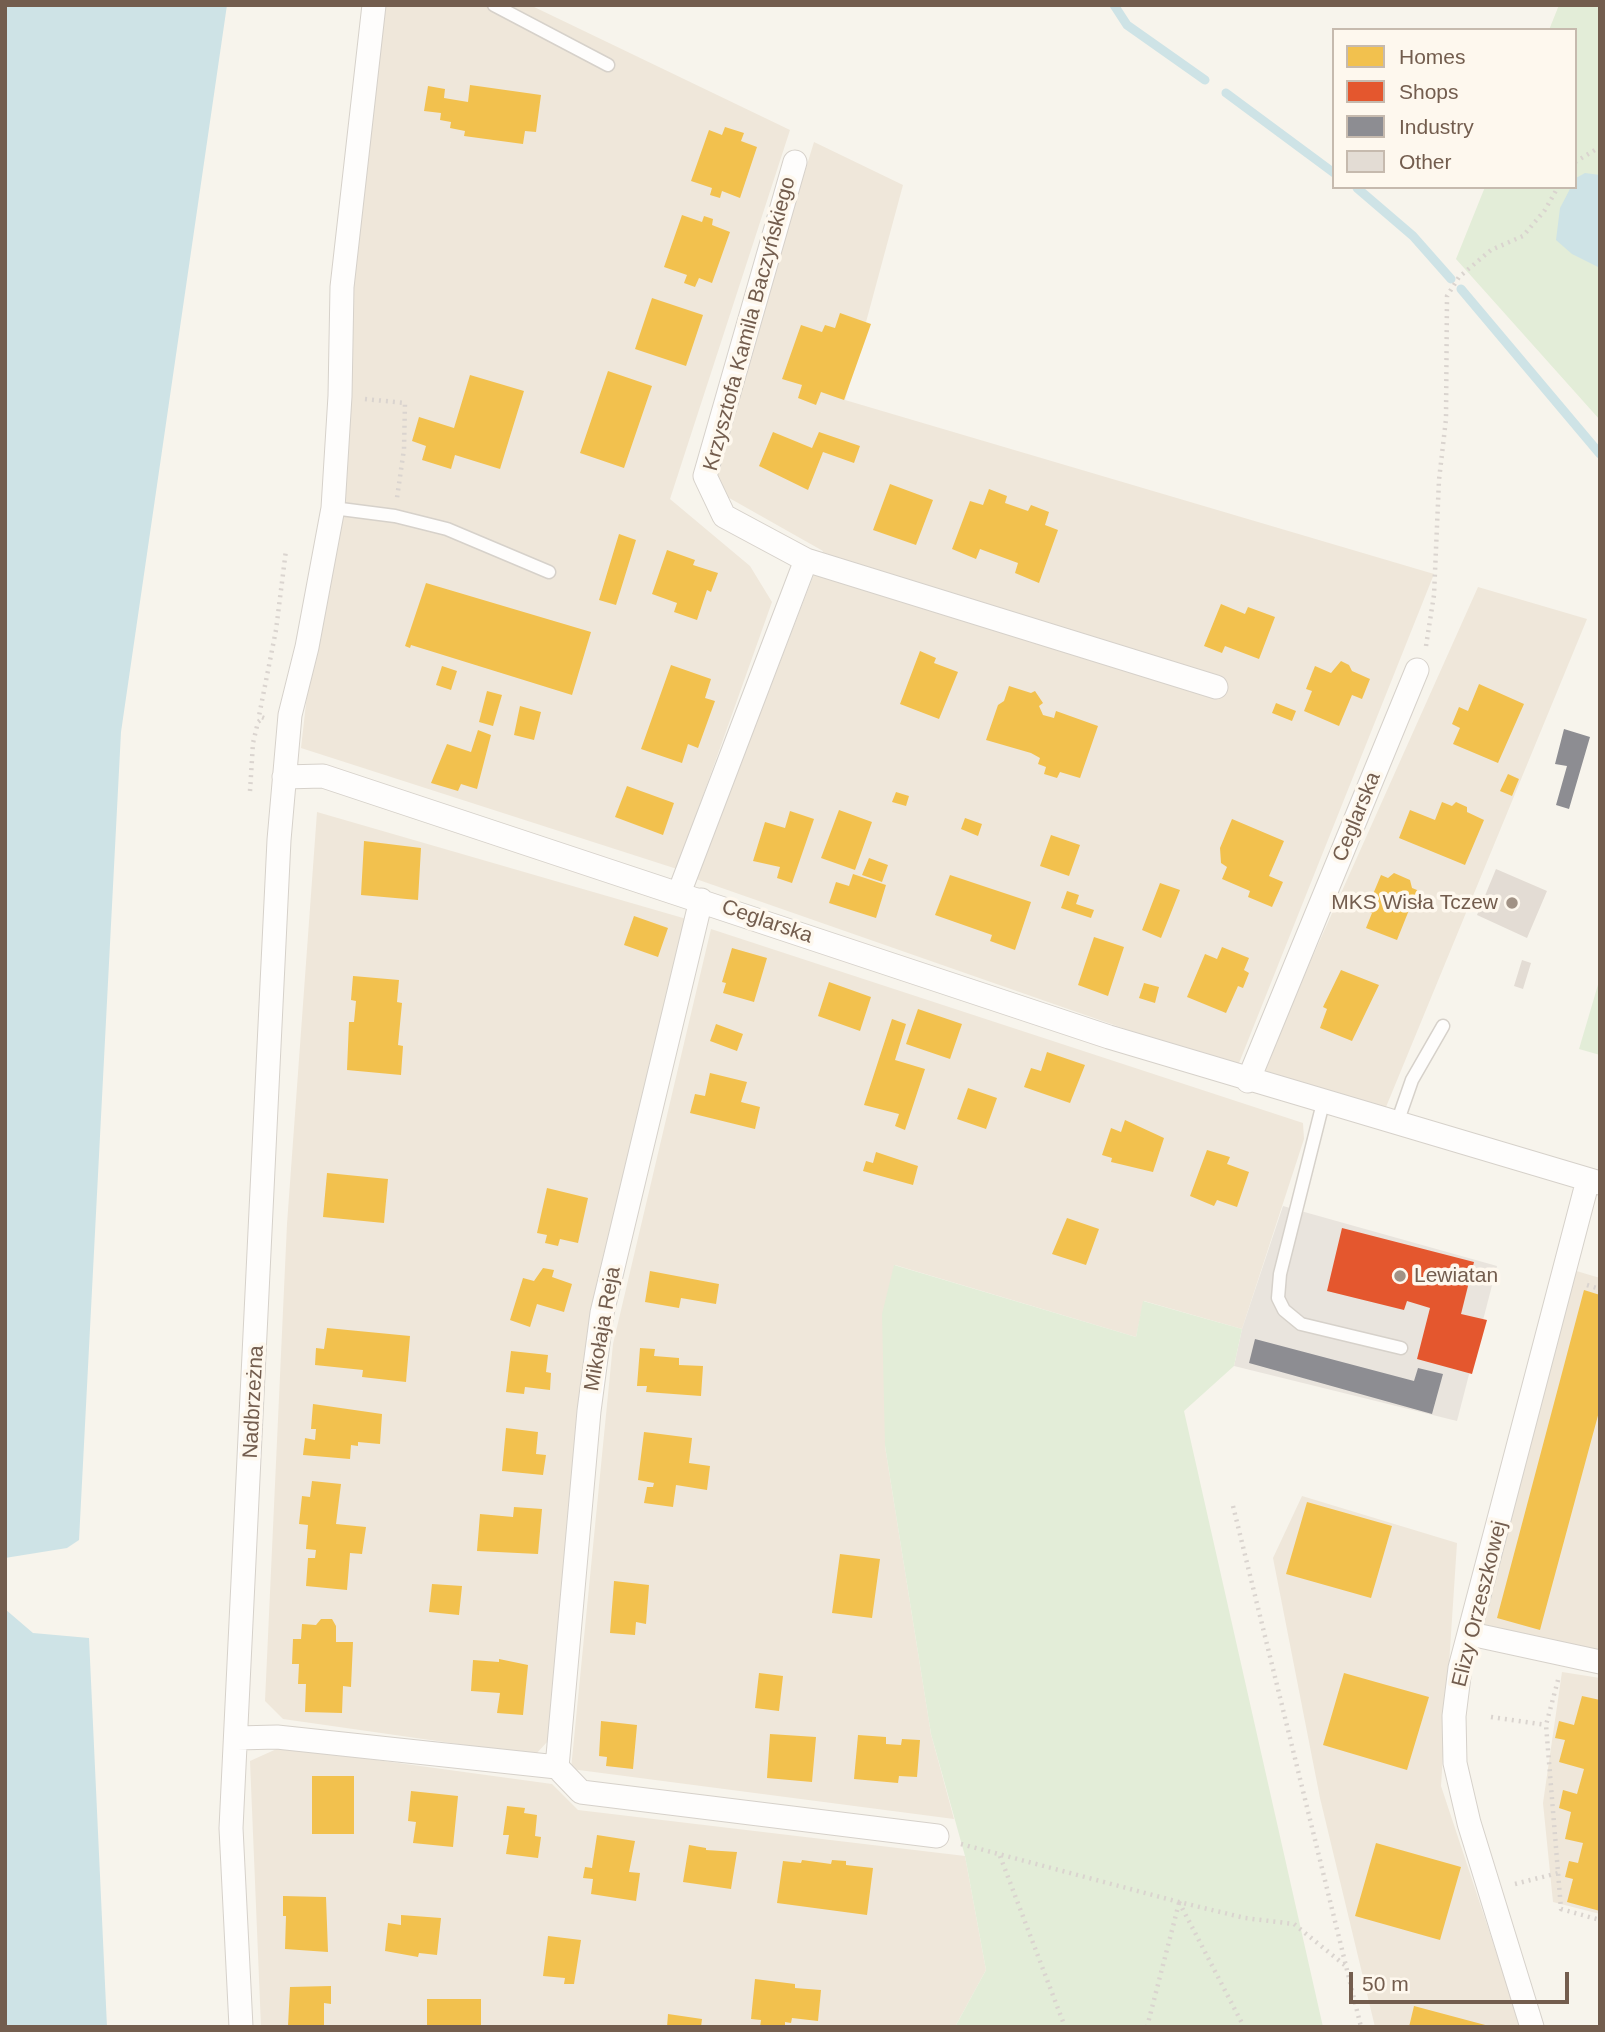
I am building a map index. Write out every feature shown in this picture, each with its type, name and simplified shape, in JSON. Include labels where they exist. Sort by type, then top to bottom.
[{"type":"street","name":"Nadbrzeżna","points":[[241,2027],[231,1828],[284,777],[290,715],[307,648],[333,508],[340,396],[342,287],[374,5]]},
{"type":"street","name":"Krzysztofa Kamila Baczyńskiego","points":[[795,162],[705,475],[724,516],[807,560],[1216,687]]},
{"type":"street","points":[[679,893],[807,560]]},
{"type":"street","name":"Ceglarska","points":[[1248,1081],[1417,670]]},
{"type":"street","name":"Ceglarska","points":[[284,777],[323,776],[1109,1037],[1248,1081],[1594,1182]]},
{"type":"street","name":"Mikołaja Reja","points":[[557,1767],[589,1411],[602,1313],[701,900]]},
{"type":"street","name":"Elizy Orzeszkowej","points":[[1532,2027],[1469,1823],[1455,1763],[1454,1716],[1460,1668],[1594,1182]]},
{"type":"street","points":[[1471,1634],[1600,1662]]},
{"type":"street","points":[[237,1738],[277,1737],[557,1767],[581,1792],[937,1836]]},
{"type":"lane","points":[[494,5],[608,65]]},
{"type":"lane","points":[[333,508],[395,516],[447,529],[550,572]]},
{"type":"lane","points":[[1397,1124],[1412,1080],[1443,1026]]},
{"type":"lane","points":[[1323,1103],[1280,1274],[1278,1298],[1284,1310],[1301,1324],[1401,1348]]},
{"type":"path","points":[[1577,161],[1600,147]]},
{"type":"path","points":[[1417,670],[1429,637],[1434,596],[1438,480],[1446,419],[1447,296],[1460,277],[1491,250],[1523,236],[1545,210],[1557,189]]},
{"type":"path","points":[[340,396],[405,403],[404,449],[395,516]]},
{"type":"path","points":[[271,722],[259,716],[276,630],[286,550]]},
{"type":"path","points":[[250,791],[253,744],[258,722],[262,718]]},
{"type":"path","points":[[1234,1506],[1361,2027]]},
{"type":"path","points":[[1565,1656],[1546,1725],[1561,1909],[1600,1920]]},
{"type":"path","points":[[1491,1717],[1546,1725]]},
{"type":"path","points":[[937,1836],[1179,1902],[1245,1918],[1294,1924],[1348,1968]]},
{"type":"path","points":[[999,1855],[1065,2027]]},
{"type":"path","points":[[1513,1884],[1558,1873]]},
{"type":"path","points":[[1147,2027],[1179,1902]]},
{"type":"path","points":[[1179,1902],[1244,2027]]},
{"type":"shaded area","points":[[5,5],[227,5],[121,732],[79,1540],[67,1548],[5,1558]]},
{"type":"shaded area","points":[[384,5],[530,5],[790,130],[670,499],[750,566],[772,602],[677,869],[301,748]]},
{"type":"shaded area","points":[[814,142],[903,185],[845,400],[1434,574],[1237,1068],[696,879],[823,551],[708,486]]},
{"type":"shaded area","points":[[1585,173],[1600,175],[1600,268],[1572,254],[1556,240],[1560,208],[1570,189],[1577,189],[1577,177]]},
{"type":"shaded area","points":[[1478,587],[1587,619],[1386,1107],[1261,1072]]},
{"type":"shaded area","points":[[317,812],[690,920],[585,1368],[548,1741],[535,1755],[283,1719],[265,1701],[287,1224]]},
{"type":"shaded area","points":[[711,929],[1303,1123],[1304,1139],[1242,1329],[1144,1301],[1136,1337],[895,1265],[885,1446],[931,1734],[954,1819],[571,1769],[613,1344]]},
{"type":"shaded area","points":[[1283,1206],[1497,1266],[1457,1421],[1234,1366],[1242,1329]]},
{"type":"shaded area","points":[[1573,1270],[1600,1278],[1600,1652],[1478,1623]]},
{"type":"shaded area","points":[[1302,1496],[1457,1543],[1441,1786],[1521,2027],[1375,2027],[1320,1798],[1273,1558]]},
{"type":"shaded area","points":[[5,1609],[33,1633],[89,1638],[107,2027],[5,2027]]},
{"type":"shaded area","points":[[1562,1672],[1600,1678],[1600,1914],[1553,1902],[1543,1803]]},
{"type":"shaded area","points":[[281,1747],[552,1784],[578,1810],[965,1856],[986,1970],[955,2027],[261,2027],[250,1761]]},
{"type":"green space","points":[[1559,5],[1600,5],[1600,420],[1456,259],[1484,189],[1577,189],[1577,28],[1550,28]]},
{"type":"green space","points":[[1600,978],[1600,1055],[1579,1049]]},
{"type":"green space","points":[[894,1265],[1136,1337],[1143,1301],[1242,1329],[1234,1366],[1184,1411],[1323,2027],[955,2027],[986,1970],[965,1856],[931,1734],[885,1446],[882,1314]]},
{"type":"building: Homes","points":[[470,85],[541,95],[536,132],[525,131],[523,144],[464,136],[465,131],[450,128],[451,122],[440,120],[441,113],[424,111],[428,86],[445,89],[444,98],[468,102]]},
{"type":"building: Homes","points":[[725,127],[744,133],[741,141],[757,147],[740,198],[722,191],[720,198],[710,195],[712,188],[691,181],[709,130],[722,135]]},
{"type":"building: Homes","points":[[682,215],[702,222],[704,216],[713,219],[712,225],[730,232],[712,283],[699,278],[695,287],[684,283],[687,275],[664,267]]},
{"type":"building: Homes","points":[[652,298],[703,315],[686,366],[635,349]]},
{"type":"building: Homes","points":[[840,313],[871,324],[844,400],[821,392],[816,405],[798,398],[802,385],[782,379],[801,325],[822,332],[825,325],[835,328]]},
{"type":"building: Homes","points":[[608,371],[652,386],[624,468],[580,453]]},
{"type":"building: Homes","points":[[470,375],[524,391],[500,469],[455,455],[451,469],[422,460],[426,446],[412,441],[419,417],[454,428]]},
{"type":"building: Homes","points":[[773,432],[812,448],[819,432],[860,446],[854,463],[823,452],[808,490],[759,466]]},
{"type":"building: Homes","points":[[890,484],[933,500],[916,545],[873,530]]},
{"type":"building: Homes","points":[[989,489],[1007,496],[1005,503],[1028,511],[1031,505],[1049,512],[1045,525],[1058,530],[1039,583],[1015,573],[1018,563],[980,549],[976,559],[952,549],[970,501],[983,505]]},
{"type":"building: Homes","points":[[619,534],[636,540],[616,605],[599,600]]},
{"type":"building: Homes","points":[[667,550],[695,560],[693,565],[718,573],[711,592],[707,590],[697,620],[674,612],[677,603],[652,594]]},
{"type":"building: Homes","points":[[426,583],[591,632],[572,695],[411,645],[410,648],[405,646]]},
{"type":"building: Homes","points":[[1221,604],[1245,614],[1248,607],[1275,617],[1259,659],[1225,646],[1222,653],[1204,646]]},
{"type":"building: Homes","points":[[920,651],[936,658],[934,663],[958,672],[939,719],[900,704]]},
{"type":"building: Homes","points":[[1341,661],[1349,665],[1352,671],[1370,679],[1362,699],[1352,695],[1339,726],[1304,711],[1312,691],[1306,689],[1315,666],[1331,673]]},
{"type":"building: Homes","points":[[671,665],[711,679],[705,698],[715,701],[698,748],[688,744],[682,763],[641,749]]},
{"type":"building: Homes","points":[[442,666],[457,671],[451,690],[436,685]]},
{"type":"building: Homes","points":[[1479,684],[1524,704],[1498,763],[1453,744],[1460,728],[1452,724],[1459,707],[1468,711]]},
{"type":"building: Homes","points":[[1009,686],[1031,693],[1035,691],[1043,703],[1039,706],[1043,715],[1054,718],[1056,711],[1098,726],[1080,778],[1060,772],[1057,778],[1044,774],[1046,767],[1038,764],[1040,758],[986,740],[998,705],[1004,701]]},
{"type":"building: Homes","points":[[487,691],[502,695],[493,726],[479,722]]},
{"type":"building: Homes","points":[[1276,703],[1296,711],[1292,721],[1272,713]]},
{"type":"building: Homes","points":[[520,706],[541,712],[534,740],[514,735]]},
{"type":"building: Homes","points":[[478,730],[491,735],[477,789],[461,784],[458,791],[431,783],[447,744],[471,752]]},
{"type":"building: Homes","points":[[1508,774],[1519,779],[1512,796],[1500,791]]},
{"type":"building: Homes","points":[[627,786],[674,803],[663,835],[615,817]]},
{"type":"building: Homes","points":[[896,792],[909,796],[906,806],[892,802]]},
{"type":"building: Homes","points":[[1442,802],[1452,806],[1456,802],[1467,807],[1467,812],[1484,820],[1465,865],[1399,838],[1410,810],[1435,820]]},
{"type":"building: Homes","points":[[839,810],[872,822],[855,870],[821,858]]},
{"type":"building: Homes","points":[[790,811],[814,819],[792,883],[777,878],[780,867],[753,861],[765,822],[785,828]]},
{"type":"building: Homes","points":[[965,818],[982,824],[978,836],[961,829]]},
{"type":"building: Homes","points":[[1232,819],[1284,841],[1269,876],[1283,882],[1272,907],[1248,897],[1250,891],[1222,879],[1227,867],[1221,863],[1220,848]]},
{"type":"building: Homes","points":[[1051,835],[1080,845],[1069,876],[1040,866]]},
{"type":"building: Homes","points":[[364,841],[421,848],[418,900],[361,895]]},
{"type":"building: Homes","points":[[869,858],[888,865],[882,882],[862,875]]},
{"type":"building: Homes","points":[[1394,873],[1410,880],[1412,888],[1417,890],[1397,940],[1366,928],[1372,913],[1366,911],[1381,875],[1388,878]]},
{"type":"building: Homes","points":[[853,874],[886,885],[876,918],[829,903],[836,882],[849,886]]},
{"type":"building: Homes","points":[[950,875],[1031,902],[1015,950],[990,941],[992,935],[935,915]]},
{"type":"building: Homes","points":[[1160,883],[1180,890],[1161,938],[1142,930]]},
{"type":"building: Homes","points":[[1067,891],[1079,895],[1076,904],[1094,910],[1091,918],[1061,908]]},
{"type":"building: Homes","points":[[634,916],[668,928],[658,957],[624,945]]},
{"type":"building: Homes","points":[[1094,937],[1124,947],[1108,996],[1078,985]]},
{"type":"building: Homes","points":[[1222,947],[1249,958],[1244,970],[1249,973],[1243,988],[1238,986],[1226,1013],[1187,997],[1205,954],[1217,959]]},
{"type":"building: Homes","points":[[732,948],[767,958],[754,1002],[723,993],[726,983],[722,982]]},
{"type":"building: Homes","points":[[1341,970],[1379,985],[1352,1041],[1320,1028],[1327,1009],[1323,1007]]},
{"type":"building: Homes","points":[[353,976],[399,980],[397,1002],[402,1003],[398,1045],[403,1046],[401,1075],[347,1070],[349,1022],[354,1022],[356,1001],[351,1000]]},
{"type":"building: Homes","points":[[829,982],[871,997],[860,1031],[818,1016]]},
{"type":"building: Homes","points":[[1144,983],[1159,987],[1155,1003],[1139,998]]},
{"type":"building: Homes","points":[[918,1009],[962,1024],[950,1059],[906,1044]]},
{"type":"building: Homes","points":[[892,1019],[906,1024],[895,1060],[925,1069],[905,1130],[895,1126],[899,1114],[864,1105]]},
{"type":"building: Homes","points":[[716,1024],[743,1034],[737,1051],[710,1041]]},
{"type":"building: Homes","points":[[1047,1052],[1085,1065],[1070,1103],[1024,1087],[1031,1068],[1041,1071]]},
{"type":"building: Homes","points":[[710,1073],[747,1082],[741,1102],[760,1107],[755,1129],[690,1113],[695,1094],[705,1096]]},
{"type":"building: Homes","points":[[968,1088],[997,1098],[986,1129],[957,1119]]},
{"type":"building: Homes","points":[[1125,1120],[1164,1138],[1153,1172],[1111,1162],[1112,1158],[1102,1155],[1111,1128],[1121,1132]]},
{"type":"building: Homes","points":[[1207,1150],[1230,1157],[1227,1164],[1249,1172],[1237,1207],[1217,1200],[1214,1206],[1190,1196]]},
{"type":"building: Homes","points":[[876,1152],[918,1166],[913,1185],[863,1171],[866,1161],[873,1163]]},
{"type":"building: Homes","points":[[327,1173],[388,1179],[384,1223],[323,1217]]},
{"type":"building: Homes","points":[[547,1188],[588,1198],[578,1243],[560,1239],[558,1246],[545,1243],[547,1235],[537,1233]]},
{"type":"building: Homes","points":[[1067,1218],[1099,1229],[1086,1265],[1052,1254]]},
{"type":"building: Homes","points":[[543,1268],[554,1270],[552,1277],[572,1284],[564,1312],[537,1304],[530,1327],[510,1320],[523,1278],[534,1281]]},
{"type":"building: Homes","points":[[650,1271],[719,1284],[716,1304],[681,1298],[679,1308],[645,1302]]},
{"type":"building: Homes","points":[[1584,1290],[1600,1295],[1600,1408],[1540,1630],[1497,1618]]},
{"type":"building: Homes","points":[[327,1328],[410,1336],[406,1382],[362,1377],[363,1370],[315,1365],[316,1348],[324,1349]]},
{"type":"building: Homes","points":[[640,1348],[655,1349],[654,1356],[679,1358],[679,1365],[703,1366],[701,1396],[646,1392],[647,1386],[637,1386]]},
{"type":"building: Homes","points":[[511,1351],[548,1355],[546,1372],[551,1373],[550,1390],[525,1387],[524,1394],[506,1392]]},
{"type":"building: Homes","points":[[313,1404],[382,1414],[380,1444],[358,1442],[358,1446],[351,1445],[350,1459],[303,1455],[305,1438],[315,1440],[316,1429],[311,1429]]},
{"type":"building: Homes","points":[[506,1428],[538,1432],[536,1454],[546,1455],[543,1475],[502,1471]]},
{"type":"building: Homes","points":[[644,1432],[692,1438],[689,1463],[710,1466],[707,1490],[676,1485],[673,1507],[644,1503],[647,1487],[653,1487],[654,1483],[638,1480]]},
{"type":"building: Homes","points":[[312,1481],[341,1484],[336,1524],[366,1527],[362,1554],[350,1553],[347,1590],[306,1586],[308,1558],[315,1558],[316,1550],[306,1549],[308,1525],[299,1524],[302,1496],[310,1497]]},
{"type":"building: Homes","points":[[1307,1502],[1392,1526],[1371,1598],[1286,1574]]},
{"type":"building: Homes","points":[[514,1507],[542,1509],[538,1554],[477,1551],[480,1514],[513,1517]]},
{"type":"building: Homes","points":[[840,1554],[880,1559],[872,1618],[832,1613]]},
{"type":"building: Homes","points":[[614,1581],[649,1585],[646,1624],[636,1622],[635,1635],[610,1633]]},
{"type":"building: Homes","points":[[432,1584],[462,1586],[459,1615],[429,1612]]},
{"type":"building: Homes","points":[[321,1619],[332,1619],[336,1626],[336,1642],[353,1642],[351,1687],[343,1686],[342,1713],[305,1712],[306,1684],[298,1684],[299,1664],[292,1664],[293,1639],[301,1639],[302,1624],[316,1625]]},
{"type":"building: Homes","points":[[499,1659],[528,1665],[523,1715],[497,1713],[500,1693],[471,1691],[473,1660],[499,1662]]},
{"type":"building: Homes","points":[[759,1673],[783,1676],[779,1711],[755,1708]]},
{"type":"building: Homes","points":[[1344,1673],[1429,1697],[1407,1770],[1323,1745]]},
{"type":"building: Homes","points":[[1582,1696],[1600,1700],[1600,1911],[1567,1902],[1573,1879],[1565,1877],[1569,1861],[1578,1863],[1583,1843],[1565,1839],[1571,1812],[1559,1808],[1563,1790],[1577,1794],[1584,1769],[1559,1762],[1565,1740],[1555,1738],[1559,1721],[1574,1725]]},
{"type":"building: Homes","points":[[601,1721],[637,1725],[633,1769],[606,1766],[607,1757],[599,1756]]},
{"type":"building: Homes","points":[[770,1734],[816,1737],[812,1782],[767,1778]]},
{"type":"building: Homes","points":[[858,1735],[886,1737],[886,1744],[901,1745],[902,1739],[920,1740],[917,1777],[899,1776],[898,1783],[854,1779]]},
{"type":"building: Homes","points":[[312,1776],[354,1776],[354,1834],[312,1834]]},
{"type":"building: Homes","points":[[411,1791],[458,1796],[453,1847],[413,1843],[416,1822],[408,1821]]},
{"type":"building: Homes","points":[[507,1806],[525,1808],[524,1813],[537,1815],[535,1836],[541,1837],[538,1858],[506,1854],[509,1835],[503,1835]]},
{"type":"building: Homes","points":[[597,1835],[635,1841],[629,1872],[640,1873],[636,1901],[591,1894],[593,1879],[583,1878],[585,1867],[592,1868]]},
{"type":"building: Homes","points":[[1376,1843],[1461,1867],[1440,1940],[1355,1916]]},
{"type":"building: Homes","points":[[689,1845],[706,1850],[737,1852],[731,1889],[683,1882]]},
{"type":"building: Homes","points":[[802,1860],[831,1864],[832,1860],[846,1861],[846,1865],[873,1868],[867,1915],[777,1903],[783,1861],[801,1863]]},
{"type":"building: Homes","points":[[283,1896],[326,1897],[328,1952],[285,1949],[286,1916],[283,1916]]},
{"type":"building: Homes","points":[[401,1915],[441,1918],[437,1955],[419,1953],[418,1957],[385,1951],[388,1923],[401,1925]]},
{"type":"building: Homes","points":[[548,1936],[581,1940],[574,1984],[564,1984],[565,1978],[543,1976]]},
{"type":"building: Homes","points":[[755,1979],[795,1984],[795,1988],[821,1990],[818,2021],[792,2018],[791,2023],[785,2022],[785,2027],[760,2027],[761,2020],[751,2019]]},
{"type":"building: Homes","points":[[331,1986],[331,2004],[324,2003],[324,2027],[288,2026],[290,1987]]},
{"type":"building: Homes","points":[[427,1999],[481,1999],[481,2027],[427,2027]]},
{"type":"building: Homes","points":[[1414,2006],[1489,2026],[1489,2027],[1409,2027]]},
{"type":"building: Homes","points":[[668,2014],[702,2019],[701,2027],[667,2027]]},
{"type":"building: Shops","name":"Lewiatan","points":[[1342,1228],[1474,1262],[1461,1314],[1487,1320],[1472,1374],[1417,1359],[1430,1308],[1407,1301],[1404,1310],[1327,1291]]},
{"type":"building: Industry","points":[[1564,729],[1590,737],[1569,809],[1556,805],[1567,766],[1555,764]]},
{"type":"building: Industry","points":[[1255,1339],[1414,1381],[1418,1368],[1443,1374],[1432,1414],[1249,1363]]},
{"type":"building: Other","name":"MKS Wisła Tczew","points":[[1496,869],[1547,891],[1527,938],[1477,915]]},
{"type":"building: Other","points":[[1522,960],[1531,963],[1523,989],[1514,986]]},
{"type":"waterway","points":[[1114,5],[1127,25],[1205,80]]},
{"type":"waterway","points":[[1226,93],[1332,172]]},
{"type":"waterway","points":[[1358,189],[1413,236],[1451,279]]},
{"type":"waterway","points":[[1461,289],[1600,454]]},
{"type":"place","name":"MKS Wisła Tczew","points":[[1512,903]]},
{"type":"place","name":"Lewiatan","points":[[1400,1276]]}]
